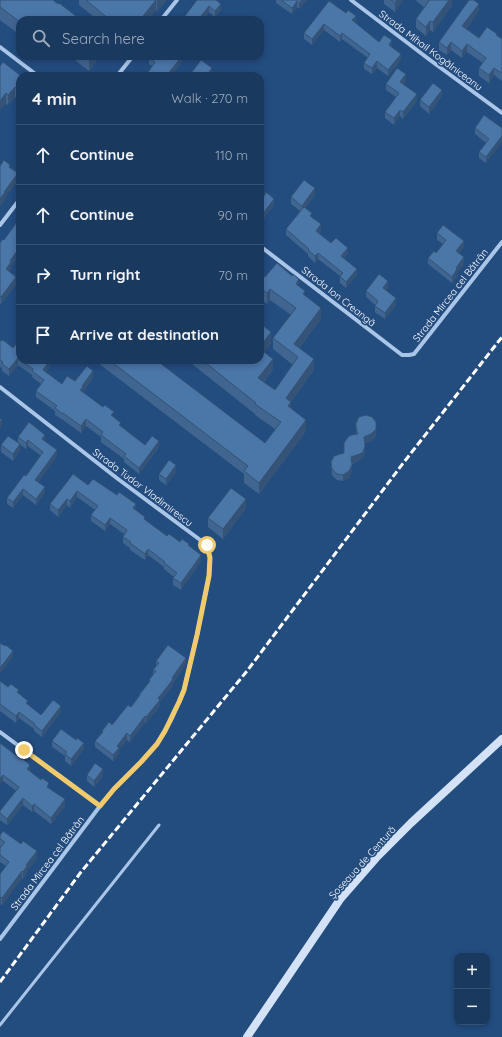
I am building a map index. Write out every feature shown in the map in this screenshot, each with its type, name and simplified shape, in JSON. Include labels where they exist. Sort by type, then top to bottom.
[{"type":"main road","name":"Șoseaua de Centură","points":[[247,1037],[342,898],[376,858],[411,823],[502,739]]},
{"type":"street","points":[[165,16],[177,0]]},
{"type":"street","name":"Strada Mihail Kogălniceanu","points":[[351,0],[502,113]]},
{"type":"street","points":[[0,47],[16,59]]},
{"type":"street","points":[[17,60],[33,72]]},
{"type":"street","points":[[120,72],[130,60]]},
{"type":"street","points":[[0,224],[16,204]]},
{"type":"street","name":"Strada Mircea cel Bătrân","points":[[409,356],[414,354],[502,242]]},
{"type":"street","name":"Strada Ion Creangă","points":[[264,249],[402,355],[409,356]]},
{"type":"street","name":"Strada Tudor Vladimirescu","points":[[0,387],[118,479],[207,545],[210,558],[209,576],[184,690],[179,702]]},
{"type":"street","name":"Strada Mircea cel Bătrân","points":[[0,939],[100,806],[157,744],[179,702]]},
{"type":"street","points":[[0,732],[100,806]]},
{"type":"lane","points":[[0,1025],[159,825]]},
{"type":"building","points":[[0,0],[53,0],[76,16],[16,16],[16,19],[0,7]]},
{"type":"building","points":[[86,0],[156,0],[143,16],[105,16]]},
{"type":"building","points":[[197,0],[216,0],[221,4],[215,11],[209,6],[201,16],[185,16]]},
{"type":"building","points":[[281,0],[302,0],[299,3],[297,1],[292,8]]},
{"type":"building","points":[[428,0],[449,0],[433,22],[430,21],[426,27],[416,19],[429,1]]},
{"type":"building","points":[[469,0],[474,0],[479,4],[462,26],[479,38],[487,27],[502,39],[502,73],[494,68],[489,75],[479,68],[486,58],[467,44],[462,51],[451,42],[447,48],[439,42]]},
{"type":"building","points":[[329,1],[346,13],[348,10],[356,16],[352,20],[379,42],[384,35],[392,40],[389,45],[401,54],[388,70],[377,61],[372,68],[364,63],[370,54],[342,33],[340,36],[324,24],[312,39],[304,33]]},
{"type":"building","points":[[152,60],[179,60],[169,72],[148,72],[155,62]]},
{"type":"building","points":[[201,60],[212,68],[209,72],[192,72]]},
{"type":"building","points":[[3,62],[16,72],[16,88],[8,95],[6,93],[0,101],[0,66]]},
{"type":"building","points":[[397,68],[406,74],[400,82],[417,94],[403,112],[400,110],[394,118],[385,112],[399,93],[386,84]]},
{"type":"building","points":[[433,83],[442,90],[429,107],[420,100]]},
{"type":"building","points":[[484,115],[502,128],[502,136],[486,157],[479,152],[489,139],[475,128]]},
{"type":"building","points":[[4,160],[10,165],[9,167],[16,172],[16,176],[0,199],[0,166]]},
{"type":"building","points":[[304,180],[315,188],[302,206],[291,197]]},
{"type":"building","points":[[266,192],[274,199],[264,212],[264,196]]},
{"type":"building","points":[[304,207],[312,213],[310,216],[321,224],[316,231],[331,243],[336,238],[348,248],[341,256],[357,269],[346,282],[340,276],[343,273],[318,253],[315,256],[286,229]]},
{"type":"building","points":[[16,224],[16,252],[6,269],[16,277],[1,297],[0,243],[3,239],[4,240]]},
{"type":"building","points":[[443,225],[464,241],[456,251],[464,257],[456,268],[457,269],[452,277],[428,258],[434,251],[436,253],[446,240],[437,233]]},
{"type":"building","points":[[277,263],[292,276],[293,274],[299,279],[296,284],[305,291],[303,294],[321,308],[294,344],[314,359],[286,398],[291,402],[288,406],[306,420],[259,483],[244,471],[248,466],[114,364],[161,364],[265,443],[281,422],[255,404],[256,403],[207,364],[264,364],[264,352],[273,359],[258,378],[275,390],[298,357],[273,338],[296,308],[270,289],[267,293],[264,290],[264,276],[265,277]]},
{"type":"building","points":[[379,274],[388,281],[383,288],[396,298],[385,313],[375,306],[378,301],[366,291]]},
{"type":"building","points":[[264,326],[271,332],[264,342]]},
{"type":"building","points":[[0,340],[3,340],[13,348],[16,344],[16,360],[9,369],[2,364],[3,362],[0,360]]},
{"type":"building","points":[[26,364],[47,364],[43,370],[62,384],[67,376],[75,381],[87,366],[93,371],[80,390],[103,407],[105,405],[114,412],[111,415],[121,423],[119,425],[145,445],[152,436],[159,441],[139,468],[124,456],[126,454],[101,435],[103,432],[86,419],[81,426],[55,408],[57,406],[36,391],[44,380],[32,371],[33,369]]},
{"type":"building","points":[[366,415],[372,417],[376,422],[376,429],[371,434],[364,437],[365,446],[363,452],[351,457],[352,465],[349,471],[343,475],[337,474],[332,469],[331,462],[334,456],[344,453],[344,443],[348,437],[358,434],[356,423],[359,417]]},
{"type":"building","points":[[29,422],[45,435],[42,439],[57,450],[35,480],[45,487],[36,499],[23,489],[13,502],[7,498],[24,475],[26,476],[43,452],[28,440],[26,443],[18,437]]},
{"type":"building","points":[[8,436],[20,444],[13,454],[1,445]]},
{"type":"building","points":[[169,460],[176,465],[166,479],[159,474]]},
{"type":"building","points":[[73,474],[88,485],[93,479],[117,495],[119,492],[136,504],[133,508],[145,517],[144,519],[167,536],[169,534],[180,542],[182,539],[201,555],[181,583],[173,578],[177,573],[164,563],[165,562],[148,549],[145,554],[123,537],[127,530],[110,518],[105,525],[91,515],[98,506],[77,491],[70,501],[67,499],[58,510],[50,504]]},
{"type":"building","points":[[231,488],[246,499],[223,529],[208,518]]},
{"type":"building","points":[[0,643],[5,646],[6,645],[13,651],[0,668]]},
{"type":"building","points":[[168,645],[186,658],[172,678],[173,679],[158,698],[160,700],[146,717],[145,716],[130,736],[127,733],[117,746],[119,748],[113,755],[95,741],[109,722],[112,725],[128,705],[131,707],[156,671],[153,670],[159,663],[156,661]]},
{"type":"building","points":[[0,681],[8,687],[11,684],[19,690],[17,692],[28,701],[26,703],[41,715],[53,700],[61,706],[42,731],[19,712],[16,716],[0,704]]},
{"type":"building","points":[[61,729],[76,740],[77,738],[84,743],[71,759],[65,754],[67,752],[52,741]]},
{"type":"building","points":[[0,743],[30,765],[27,769],[41,780],[42,778],[49,783],[47,787],[65,799],[51,818],[34,804],[32,806],[23,798],[7,819],[0,813],[19,787],[3,775],[0,779]]},
{"type":"building","points":[[95,763],[103,769],[94,781],[87,775]]},
{"type":"building","points":[[3,831],[21,844],[23,841],[37,851],[26,865],[27,866],[23,872],[22,871],[0,899],[0,874],[9,862],[0,855],[0,848],[5,842],[0,839],[0,835]]},
{"type":"railway","points":[[0,982],[81,872],[247,671],[404,462],[502,337]]},
{"type":"route","points":[[24,750],[100,806],[157,744],[171,720],[184,690],[209,576],[210,558],[207,545]]}]
